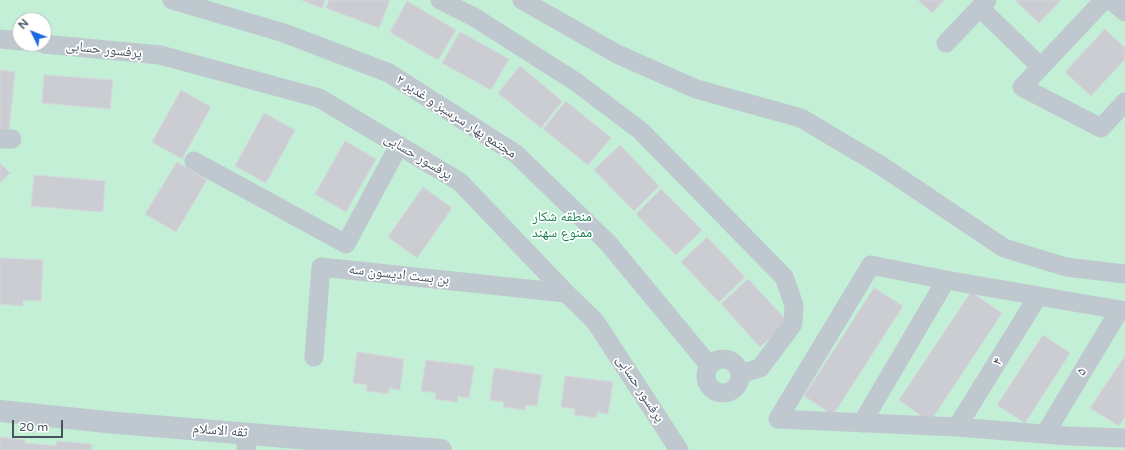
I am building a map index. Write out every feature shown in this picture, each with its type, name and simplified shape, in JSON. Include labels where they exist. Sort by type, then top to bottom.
[{"type":"street","name":"مجتمع بهار سرسبز و غدیر ۲","points":[[172,0],[284,33],[389,73],[516,154],[608,243],[709,365]]},
{"type":"street","points":[[440,0],[474,17],[576,82],[641,131],[784,277],[794,305],[793,324],[760,368],[740,374]]},
{"type":"street","points":[[522,0],[617,54],[696,89],[801,118],[880,165],[1004,248],[1066,267],[1125,274]]},
{"type":"street","points":[[1104,0],[1022,87],[1101,128],[1125,102]]},
{"type":"street","points":[[1112,0],[1125,12]]},
{"type":"street","points":[[946,43],[983,4],[1041,66]]},
{"type":"street","points":[[0,39],[12,40]]},
{"type":"street","name":"پرفسور حسابی","points":[[52,45],[160,55],[319,98],[460,182],[566,293],[596,321],[679,450]]},
{"type":"street","points":[[194,161],[346,244],[399,145]]},
{"type":"street","points":[[1122,311],[946,280],[871,265],[778,419],[957,427],[1045,434],[1125,438]]},
{"type":"street","name":"بن بست ادیسون سه","points":[[314,357],[321,267],[566,293]]},
{"type":"street","points":[[862,423],[946,280]]},
{"type":"street","name":"۴","points":[[957,427],[1038,296]]},
{"type":"street","name":"۵","points":[[1045,434],[1122,311]]},
{"type":"street","points":[[725,359],[730,360],[735,364],[740,374],[740,379],[735,389],[724,394],[713,391],[706,382],[705,376],[709,365],[714,361],[725,359]]},
{"type":"street","name":"ثقه الاسلام","points":[[0,411],[106,422],[247,442],[441,450]]},
{"type":"green space","name":"منطقه شکار ممنوع سهند","points":[[0,0],[1125,0],[1125,450],[0,450]]},
{"type":"building","points":[[301,0],[325,0],[322,8]]},
{"type":"building","points":[[329,0],[390,0],[379,28],[326,8]]},
{"type":"building","points":[[918,0],[944,0],[932,13]]},
{"type":"building","points":[[1015,0],[1061,0],[1039,23]]},
{"type":"building","points":[[407,1],[456,30],[438,60],[390,32]]},
{"type":"building","points":[[1105,29],[1125,48],[1125,59],[1091,96],[1065,72]]},
{"type":"building","points":[[460,32],[509,59],[491,90],[442,63]]},
{"type":"building","points":[[520,66],[562,101],[541,128],[498,93]]},
{"type":"building","points":[[0,70],[15,72],[9,131],[0,130]]},
{"type":"building","points":[[44,75],[113,80],[110,109],[42,103]]},
{"type":"building","points":[[181,90],[211,107],[182,159],[152,142]]},
{"type":"building","points":[[566,101],[611,138],[588,165],[543,129]]},
{"type":"building","points":[[264,113],[295,130],[266,183],[235,166]]},
{"type":"building","points":[[345,141],[376,159],[346,212],[315,194]]},
{"type":"building","points":[[620,145],[659,186],[634,211],[594,170]]},
{"type":"building","points":[[177,162],[207,180],[176,232],[145,214]]},
{"type":"building","points":[[0,163],[10,173],[0,183]]},
{"type":"building","points":[[34,175],[105,181],[103,212],[31,206]]},
{"type":"building","points":[[423,187],[452,208],[417,258],[388,237]]},
{"type":"building","points":[[661,189],[702,230],[676,255],[636,214]]},
{"type":"building","points":[[707,237],[745,277],[719,302],[681,262]]},
{"type":"building","points":[[0,258],[43,260],[41,301],[23,300],[23,306],[0,304]]},
{"type":"building","points":[[748,279],[788,322],[760,347],[721,304]]},
{"type":"building","points":[[874,288],[903,306],[833,415],[804,396]]},
{"type":"building","points":[[971,292],[1002,313],[930,422],[899,400]]},
{"type":"building","points":[[1043,335],[1070,353],[1025,423],[997,405]]},
{"type":"building","points":[[357,352],[404,359],[400,390],[389,388],[388,394],[366,391],[367,385],[353,383]]},
{"type":"building","points":[[1125,356],[1125,417],[1119,426],[1090,408]]},
{"type":"building","points":[[426,360],[474,366],[469,398],[458,396],[457,402],[435,399],[436,393],[421,391]]},
{"type":"building","points":[[494,368],[542,375],[537,406],[526,405],[525,410],[503,407],[504,402],[490,400]]},
{"type":"building","points":[[565,376],[613,382],[608,414],[597,412],[596,418],[574,415],[575,409],[561,407]]},
{"type":"building","points":[[0,437],[25,440],[25,443],[56,446],[57,441],[92,444],[91,450],[0,450]]}]
